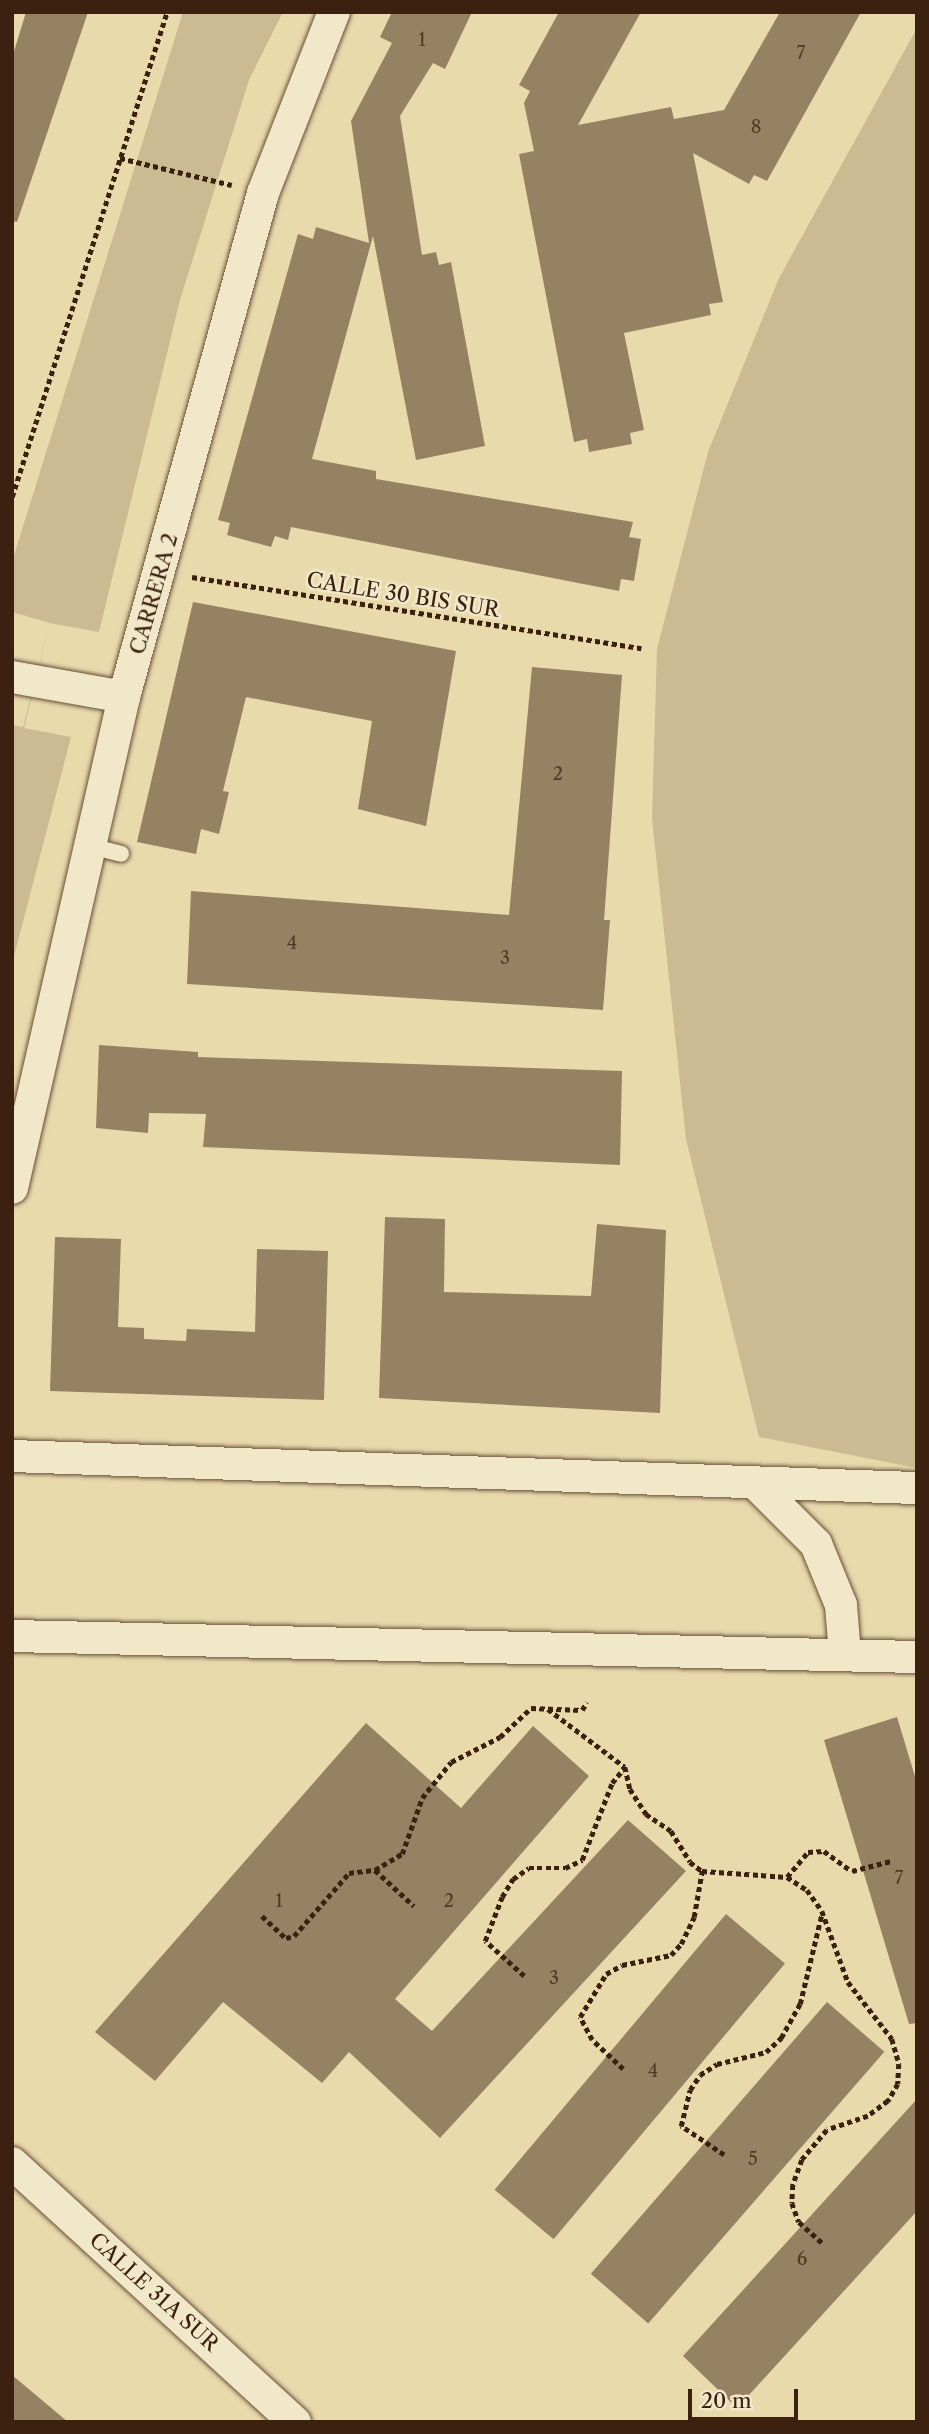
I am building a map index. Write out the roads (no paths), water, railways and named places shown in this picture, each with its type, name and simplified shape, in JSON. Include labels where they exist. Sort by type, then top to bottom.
[{"type":"street","name":"CARRERA 2","points":[[12,1188],[124,697],[162,568],[263,192],[334,12]]},
{"type":"street","points":[[12,677],[124,697]]},
{"type":"street","points":[[12,1456],[917,1488]]},
{"type":"street","points":[[754,1482],[816,1544],[841,1605],[845,1655]]},
{"type":"street","points":[[12,1636],[917,1657]]},
{"type":"street","name":"CALLE 31A SUR","points":[[12,2163],[295,2422]]},
{"type":"lane","points":[[90,846],[121,854]]}]
